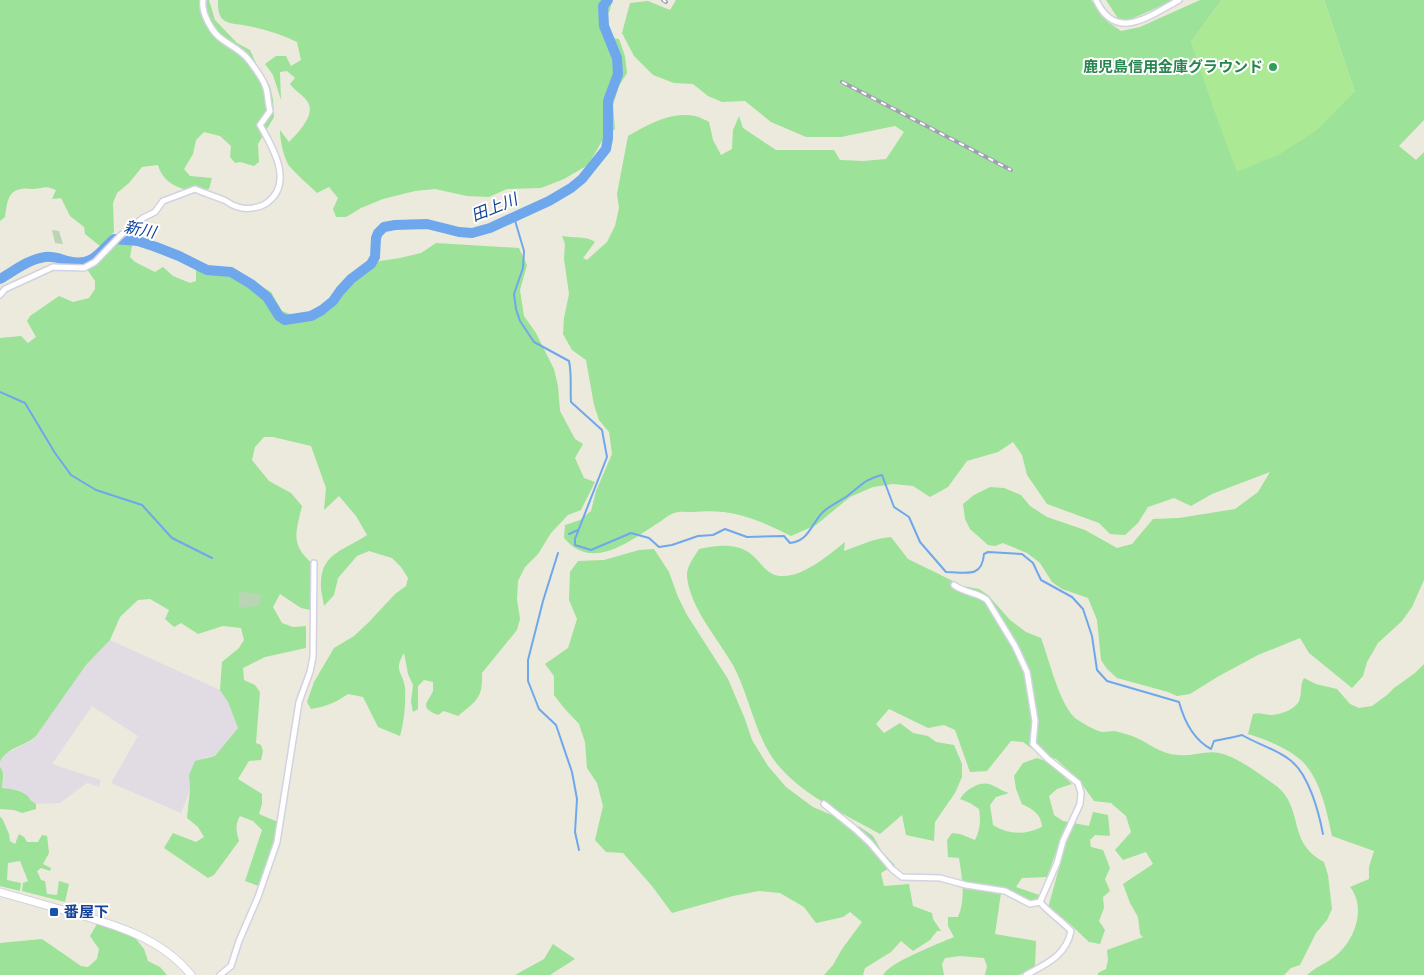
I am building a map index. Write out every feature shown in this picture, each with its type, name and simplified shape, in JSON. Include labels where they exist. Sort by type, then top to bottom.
[{"type":"street","points":[[0,295],[5,289],[53,267],[84,268],[95,262],[121,235],[143,218],[155,212],[164,202],[180,194],[195,189],[239,208],[264,205],[275,194],[279,186],[280,173],[274,150],[260,125],[270,111],[266,99],[267,90],[262,79],[246,56],[217,35],[206,18],[203,0]]},
{"type":"street","points":[[1096,0],[1105,14],[1114,21],[1124,24],[1138,22],[1179,0]]},
{"type":"street","points":[[220,975],[231,966],[277,842],[299,702],[310,672],[313,657],[314,562]]},
{"type":"street","points":[[954,585],[962,590],[981,595],[987,600],[1016,646],[1030,681],[1035,721],[1033,744],[1048,759],[1078,782],[1081,793],[1080,804],[1063,841],[1057,863],[1040,902]]},
{"type":"street","points":[[824,804],[860,833],[892,869],[902,877],[940,878],[966,885],[1004,891],[1030,904],[1040,902]]},
{"type":"street","points":[[0,892],[110,924],[146,938],[183,965],[192,975]]},
{"type":"street","points":[[1026,975],[1049,964],[1062,952],[1069,942],[1071,932],[1047,911],[1040,902]]},
{"type":"shaded area","points":[[110,640],[220,690],[228,702],[238,728],[215,756],[206,757],[189,775],[190,790],[181,813],[111,783],[138,736],[92,706],[52,764],[101,780],[99,787],[87,783],[60,803],[36,804],[25,793],[2,788],[4,776],[0,767],[0,760],[3,755],[31,741],[36,736],[86,665]]},
{"type":"green space","points":[[0,0],[209,0],[215,20],[237,43],[250,50],[260,72],[270,86],[274,117],[258,144],[259,162],[254,166],[240,162],[235,163],[230,157],[231,146],[220,136],[204,132],[196,140],[193,154],[184,169],[190,176],[212,178],[209,189],[193,190],[178,187],[166,179],[158,165],[142,167],[129,183],[117,193],[113,203],[114,232],[100,246],[85,234],[84,227],[70,216],[61,198],[52,199],[56,190],[49,188],[16,190],[8,199],[5,217],[0,221]]},
{"type":"green space","points":[[218,0],[612,0],[610,10],[600,27],[603,37],[619,39],[625,56],[627,73],[619,86],[613,105],[615,129],[602,141],[588,165],[564,179],[541,188],[507,189],[489,197],[467,196],[435,189],[415,191],[383,199],[361,208],[346,217],[336,217],[333,209],[338,198],[329,187],[317,193],[294,171],[284,156],[280,130],[289,142],[305,123],[310,112],[309,106],[307,101],[290,84],[295,78],[287,71],[280,72],[281,100],[273,75],[265,64],[276,56],[286,56],[291,66],[301,60],[297,42],[267,30],[225,21],[218,9]]},
{"type":"green space","points":[[676,0],[1091,0],[1108,22],[1121,31],[1140,27],[1200,0],[1222,0],[1191,42],[1355,92],[1324,0],[1424,0],[1424,120],[1399,146],[1416,160],[1424,152],[1424,580],[1412,607],[1402,621],[1378,643],[1367,662],[1363,676],[1352,688],[1309,653],[1300,638],[1258,655],[1190,694],[1177,696],[1117,678],[1101,660],[1097,620],[1088,598],[1062,589],[1052,582],[1040,563],[1027,553],[1003,543],[995,546],[988,545],[970,529],[965,519],[963,504],[974,495],[990,487],[1004,488],[1021,495],[1030,506],[1047,517],[1085,530],[1117,548],[1132,544],[1153,519],[1179,518],[1235,509],[1258,492],[1270,472],[1212,494],[1191,506],[1174,498],[1148,507],[1138,523],[1125,535],[1110,534],[1099,523],[1047,504],[1027,475],[1022,455],[1013,442],[998,452],[967,461],[948,487],[930,497],[913,486],[893,484],[873,487],[850,497],[816,525],[791,536],[744,516],[707,511],[674,513],[623,545],[599,553],[587,553],[575,548],[564,538],[565,525],[580,520],[591,511],[596,491],[612,454],[609,432],[599,420],[594,405],[586,360],[572,350],[563,334],[569,294],[564,259],[565,244],[562,236],[584,238],[595,242],[583,258],[587,260],[607,242],[615,226],[619,208],[617,194],[628,136],[652,123],[669,117],[678,115],[695,116],[709,122],[713,140],[721,155],[732,149],[733,130],[739,116],[743,128],[776,150],[834,150],[840,160],[863,161],[886,159],[904,132],[895,126],[841,137],[806,137],[771,122],[745,101],[722,102],[708,96],[693,84],[674,83],[653,75],[634,56],[622,33],[630,3],[648,1],[670,10]]},
{"type":"green space","points":[[1106,0],[1174,0],[1129,20],[1119,20]]},
{"type":"green space","name":"鹿児島信用金庫グラウンド","points":[[1222,0],[1324,0],[1355,91],[1317,130],[1280,154],[1237,172],[1191,42]]},
{"type":"green space","points":[[52,230],[59,231],[63,244],[55,243]]},
{"type":"green space","points":[[124,238],[132,246],[130,257],[135,262],[155,272],[163,267],[173,276],[190,283],[196,281],[196,265],[210,269],[232,269],[271,292],[282,311],[306,320],[317,318],[331,309],[355,274],[362,268],[380,261],[421,253],[436,243],[519,248],[527,265],[520,290],[524,316],[536,333],[554,369],[558,386],[560,411],[575,439],[583,444],[575,458],[584,478],[595,482],[581,510],[568,515],[551,533],[538,554],[525,567],[518,581],[517,599],[520,619],[517,630],[482,673],[480,694],[469,707],[458,716],[444,711],[438,715],[428,710],[426,704],[433,691],[433,682],[424,680],[418,686],[418,709],[413,712],[411,702],[413,685],[408,674],[404,653],[399,664],[405,688],[404,719],[400,736],[378,727],[363,697],[348,694],[331,704],[311,709],[307,702],[314,682],[334,648],[354,636],[368,623],[395,594],[406,586],[408,578],[392,558],[369,551],[357,556],[338,578],[334,595],[324,606],[321,585],[325,564],[336,553],[367,535],[356,516],[339,496],[324,510],[326,488],[311,446],[273,437],[264,437],[255,447],[252,460],[269,481],[291,493],[302,506],[296,533],[298,546],[316,567],[315,611],[301,608],[280,594],[273,607],[282,623],[293,627],[306,626],[306,648],[265,657],[243,668],[244,680],[255,685],[260,692],[256,743],[261,745],[263,751],[261,760],[249,761],[238,779],[262,794],[259,814],[283,824],[264,888],[245,881],[262,830],[253,821],[240,816],[237,822],[239,841],[214,875],[208,878],[164,848],[173,833],[196,842],[204,837],[198,827],[187,818],[190,790],[189,775],[195,761],[215,756],[238,728],[228,702],[220,690],[222,662],[239,648],[244,640],[241,628],[223,626],[198,634],[181,623],[174,627],[165,619],[169,610],[150,599],[138,600],[120,617],[110,640],[86,665],[36,736],[6,753],[0,762],[0,338],[21,336],[28,343],[36,337],[27,321],[30,316],[59,296],[73,302],[89,298],[95,289],[95,281],[86,268],[103,258],[115,241]]},
{"type":"green space","points":[[891,537],[908,559],[963,586],[979,589],[988,595],[1010,620],[1026,632],[1041,638],[1059,692],[1069,711],[1078,720],[1102,732],[1114,731],[1138,738],[1172,754],[1183,755],[1214,752],[1226,755],[1256,771],[1284,794],[1290,804],[1305,845],[1312,854],[1324,862],[1328,875],[1332,909],[1327,920],[1316,933],[1300,965],[1291,968],[1284,975],[1098,975],[1098,973],[1106,969],[1108,960],[1107,950],[1143,937],[1140,934],[1138,917],[1123,884],[1153,864],[1146,852],[1123,860],[1115,850],[1131,832],[1126,816],[1111,803],[1094,801],[1078,779],[1056,759],[1042,756],[1023,742],[1011,741],[987,771],[970,772],[955,730],[944,725],[928,728],[889,709],[876,724],[884,733],[900,723],[913,733],[928,736],[936,742],[954,745],[962,764],[962,777],[955,793],[935,822],[934,841],[906,835],[902,815],[880,834],[825,804],[799,786],[777,764],[763,741],[734,667],[706,624],[694,601],[687,577],[689,566],[699,549],[732,546],[751,554],[771,573],[789,576],[807,569],[845,542],[844,551]]},
{"type":"green space","points":[[654,549],[669,572],[687,615],[728,679],[752,740],[768,766],[786,787],[813,807],[860,827],[873,836],[882,852],[895,865],[881,873],[884,886],[909,884],[913,906],[932,913],[933,919],[941,931],[937,931],[930,940],[913,951],[901,941],[891,952],[865,968],[863,975],[824,975],[862,922],[850,912],[843,917],[816,923],[804,907],[780,893],[759,891],[733,896],[672,913],[652,886],[623,853],[606,852],[595,840],[603,806],[597,783],[587,768],[585,742],[579,724],[554,695],[554,676],[545,664],[568,648],[577,619],[569,600],[570,572],[578,561],[604,560],[639,550]]},
{"type":"green space","points":[[239,592],[261,594],[259,606],[239,608]]},
{"type":"green space","points":[[1424,664],[1424,975],[1307,975],[1338,954],[1351,937],[1358,916],[1358,906],[1350,887],[1369,879],[1369,867],[1374,851],[1332,836],[1319,788],[1310,771],[1299,758],[1285,749],[1248,734],[1253,714],[1274,715],[1292,708],[1299,702],[1304,678],[1316,684],[1337,689],[1350,704],[1359,708],[1372,706]]},
{"type":"green space","points":[[1037,758],[1048,762],[1072,784],[1057,789],[1049,796],[1054,815],[1063,821],[1089,826],[1093,812],[1108,815],[1110,836],[1095,835],[1090,840],[1091,847],[1103,850],[1110,868],[1105,879],[1110,891],[1103,897],[1104,908],[1099,921],[1105,930],[1100,944],[1089,942],[1070,924],[1048,908],[1064,850],[1058,847],[1047,877],[1022,878],[1016,887],[1045,897],[1042,905],[1001,893],[995,934],[1036,941],[1035,967],[1019,975],[985,975],[987,966],[984,958],[960,956],[945,958],[942,964],[944,975],[883,975],[887,970],[904,959],[954,937],[948,926],[948,917],[958,917],[963,895],[962,880],[959,858],[948,857],[947,840],[952,833],[975,840],[980,825],[979,809],[960,799],[966,791],[980,784],[989,784],[1009,793],[996,797],[990,805],[993,825],[1005,831],[1023,833],[1042,827],[1036,813],[1022,804],[1016,789],[1014,776],[1023,763]]},
{"type":"green space","points":[[0,767],[3,774],[2,788],[13,789],[23,793],[36,804],[36,809],[22,813],[14,810],[0,809]]},
{"type":"green space","points":[[0,817],[9,834],[10,841],[15,844],[19,834],[27,842],[38,842],[42,835],[47,836],[49,853],[43,864],[51,868],[50,871],[41,868],[37,871],[41,880],[45,881],[47,894],[57,895],[59,881],[69,884],[65,902],[22,891],[23,883],[28,881],[20,861],[8,863],[7,880],[21,883],[20,891],[0,886]]},
{"type":"green space","points":[[97,924],[132,934],[144,949],[148,961],[160,967],[167,975],[0,975],[0,943],[42,939],[81,966],[88,967],[97,959],[99,949],[90,936]]},
{"type":"green space","points":[[553,944],[575,959],[550,975],[515,975],[544,959]]},
{"type":"waterway","name":"田上川","points":[[0,279],[39,258],[51,257],[83,262],[94,258],[114,239],[138,241],[179,256],[207,270],[231,272],[251,284],[267,297],[279,316],[285,320],[311,316],[333,301],[351,279],[371,264],[375,257],[376,238],[384,227],[427,224],[459,232],[472,233],[490,228],[549,201],[582,179],[606,149],[608,138],[608,101],[618,74],[617,58],[604,26],[603,6],[608,0]]},
{"type":"waterway","points":[[514,217],[524,251],[523,268],[514,294],[520,321],[534,342],[569,361],[571,402],[602,430],[607,457],[575,539],[575,545],[591,550],[631,533],[649,538],[659,547],[672,545],[698,536],[713,535],[725,529],[747,537],[784,536],[790,543],[796,542],[806,535],[825,510],[846,497],[866,481],[882,475],[894,507],[909,517],[920,542],[946,572],[966,573],[976,571],[983,562],[984,554],[988,552],[1022,554],[1033,563],[1041,580],[1072,597],[1083,609],[1092,636],[1097,670],[1107,681],[1179,702],[1190,729],[1211,749],[1214,741],[1242,735],[1290,760],[1297,766],[1308,784],[1316,805],[1323,834]]},
{"type":"waterway","points":[[0,392],[25,403],[55,453],[71,475],[96,490],[142,505],[172,538],[212,558]]},
{"type":"waterway","points":[[569,534],[578,530]]},
{"type":"waterway","points":[[558,553],[528,660],[528,681],[539,709],[556,725],[572,772],[577,799],[575,832],[579,850]]},
{"type":"railway","points":[[842,82],[1011,170]]},
{"type":"place","name":"鹿児島信用金庫グラウンド","points":[[1273,67]]},
{"type":"place","name":"番屋下","points":[[54,912]]},
{"type":"water label","name":"新川","points":[[140,229]]}]
